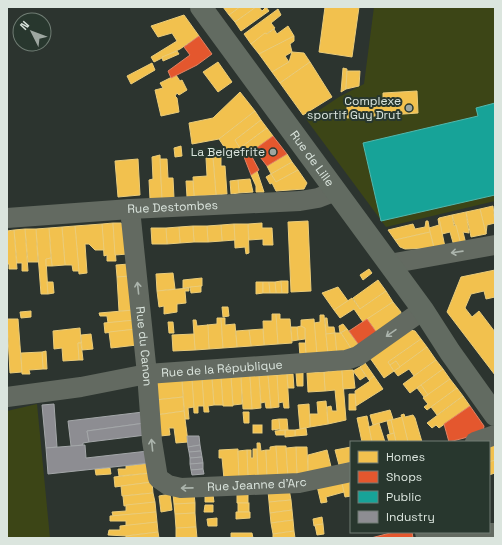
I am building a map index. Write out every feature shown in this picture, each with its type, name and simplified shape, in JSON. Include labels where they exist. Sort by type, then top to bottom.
[{"type":"main road","name":"Rue de Lille","points":[[201,7],[423,310],[450,352],[494,408]]},
{"type":"street","name":"Rue Destombes","points":[[7,218],[130,209],[300,201],[318,198],[336,191]]},
{"type":"street","name":"Rue du Canon","points":[[130,209],[155,464],[158,478],[162,482]]},
{"type":"street","points":[[389,264],[495,245]]},
{"type":"street","name":"Rue de la République","points":[[7,398],[81,387],[147,374],[352,359],[423,310]]},
{"type":"street","points":[[478,441],[495,434]]},
{"type":"street","name":"Rue Jeanne d'Arc","points":[[162,482],[181,488],[254,486],[306,483],[350,472]]},
{"type":"street","points":[[425,533],[495,533]]},
{"type":"green space","name":"Complexe sportif Guy Drut","points":[[374,7],[495,7],[495,201],[386,227],[306,119],[339,97],[364,84]]},
{"type":"green space","points":[[37,404],[50,538],[7,538],[7,411]]},
{"type":"building: Homes","points":[[223,7],[240,7],[229,15]]},
{"type":"building: Homes","points":[[240,7],[256,7],[235,22],[229,15]]},
{"type":"building: Homes","points":[[256,7],[259,7],[262,11],[266,7],[269,11],[241,31],[235,22]]},
{"type":"building: Homes","points":[[325,7],[359,7],[352,57],[319,52]]},
{"type":"building: Homes","points":[[278,9],[281,15],[271,23],[275,28],[251,44],[244,34]]},
{"type":"building: Homes","points":[[184,15],[199,36],[180,49],[154,62],[151,57],[177,41],[172,33],[158,37],[151,26]]},
{"type":"building: Homes","points":[[288,26],[294,36],[259,54],[251,44],[265,33],[267,34],[274,29],[277,34]]},
{"type":"building: Homes","points":[[294,36],[294,41],[290,44],[292,52],[285,56],[289,62],[272,72],[259,54]]},
{"type":"building: Homes","points":[[177,51],[179,54],[163,61],[162,57]]},
{"type":"building: Homes","points":[[292,52],[304,53],[310,62],[280,83],[272,72],[289,62]]},
{"type":"building: Homes","points":[[218,62],[232,82],[218,92],[203,72]]},
{"type":"building: Homes","points":[[310,62],[332,97],[303,115],[280,83]]},
{"type":"building: Homes","points":[[152,63],[155,70],[131,84],[127,76]]},
{"type":"building: Homes","points":[[343,68],[347,69],[346,89],[341,92]]},
{"type":"building: Homes","points":[[347,71],[360,71],[359,86],[346,89]]},
{"type":"building: Homes","points":[[176,75],[180,81],[182,80],[187,90],[179,95],[177,93],[175,96],[177,98],[179,112],[161,116],[155,90],[163,88],[160,83]]},
{"type":"building: Homes","points":[[417,91],[418,113],[347,118],[347,104],[351,102],[383,101],[383,93]]},
{"type":"building: Homes","points":[[240,92],[255,111],[219,139],[192,144],[189,123],[213,118]]},
{"type":"building: Homes","points":[[255,111],[261,120],[235,140],[240,148],[230,156],[219,139]]},
{"type":"building: Homes","points":[[261,120],[267,128],[240,148],[235,140]]},
{"type":"building: Homes","points":[[267,128],[273,136],[244,157],[240,148]]},
{"type":"building: Homes","points":[[181,146],[182,156],[175,157],[174,148]]},
{"type":"building: Homes","points":[[287,154],[292,162],[271,174],[267,166]]},
{"type":"building: Homes","points":[[160,155],[162,199],[150,199],[149,180],[153,179],[152,157]]},
{"type":"building: Homes","points":[[213,156],[221,156],[221,166],[225,166],[227,194],[216,195]]},
{"type":"building: Homes","points":[[206,158],[213,158],[216,195],[194,196],[193,177],[207,176]]},
{"type":"building: Homes","points":[[138,159],[140,195],[118,197],[115,161]]},
{"type":"building: Homes","points":[[160,159],[167,159],[168,178],[173,178],[174,198],[162,199]]},
{"type":"building: Homes","points":[[292,162],[298,170],[276,182],[271,174]]},
{"type":"building: Homes","points":[[298,170],[307,183],[304,189],[276,191],[272,183],[270,184],[266,177],[271,174],[276,182]]},
{"type":"building: Homes","points":[[257,171],[264,192],[256,192],[256,186],[251,175]]},
{"type":"building: Homes","points":[[250,179],[253,192],[239,193],[238,180]]},
{"type":"building: Homes","points":[[238,180],[239,193],[231,194],[230,181]]},
{"type":"building: Homes","points":[[186,181],[193,181],[194,196],[187,197]]},
{"type":"building: Homes","points":[[493,206],[495,223],[487,225],[486,234],[480,209]]},
{"type":"building: Homes","points":[[480,209],[486,234],[471,237],[466,212]]},
{"type":"building: Homes","points":[[466,212],[469,233],[463,232],[466,244],[461,245],[452,215]]},
{"type":"building: Homes","points":[[452,215],[454,226],[456,225],[461,245],[454,246],[450,232],[442,234],[439,218]]},
{"type":"building: Homes","points":[[439,218],[445,247],[434,248],[429,228],[439,225]]},
{"type":"building: Homes","points":[[308,221],[311,291],[291,292],[288,222]]},
{"type":"building: Homes","points":[[426,221],[428,221],[430,232],[395,240],[388,230],[413,224],[415,229],[425,227]]},
{"type":"building: Homes","points":[[113,223],[116,261],[107,261],[107,255],[104,256],[102,224]]},
{"type":"building: Homes","points":[[113,223],[121,223],[125,226],[128,254],[115,255]]},
{"type":"building: Homes","points":[[262,223],[262,228],[272,228],[273,245],[263,245],[263,239],[249,240],[248,224]]},
{"type":"building: Homes","points":[[102,224],[104,250],[95,250],[89,244],[85,244],[87,273],[79,274],[75,226]]},
{"type":"building: Homes","points":[[234,224],[248,224],[249,253],[246,254],[245,247],[235,248]]},
{"type":"building: Homes","points":[[234,224],[235,240],[222,241],[221,225]]},
{"type":"building: Homes","points":[[221,225],[222,241],[208,242],[207,226]]},
{"type":"building: Homes","points":[[75,226],[79,271],[73,271],[72,265],[65,265],[62,227]]},
{"type":"building: Homes","points":[[193,226],[207,226],[208,242],[194,242]]},
{"type":"building: Homes","points":[[193,226],[194,242],[180,243],[179,227]]},
{"type":"building: Homes","points":[[62,227],[65,265],[52,266],[49,228]]},
{"type":"building: Homes","points":[[179,227],[180,243],[167,244],[166,228]]},
{"type":"building: Homes","points":[[49,228],[51,258],[46,259],[48,294],[41,294],[36,229]]},
{"type":"building: Homes","points":[[151,228],[166,228],[167,244],[152,244]]},
{"type":"building: Homes","points":[[25,229],[36,229],[38,262],[28,262]]},
{"type":"building: Homes","points":[[25,229],[28,271],[22,271],[22,263],[17,263],[14,230]]},
{"type":"building: Homes","points":[[14,230],[17,269],[9,269],[9,264],[7,264],[7,231]]},
{"type":"building: Homes","points":[[430,232],[434,248],[405,249],[400,247],[395,240]]},
{"type":"building: Homes","points":[[51,258],[52,266],[46,266],[46,259]]},
{"type":"building: Homes","points":[[129,264],[130,276],[117,277],[116,265]]},
{"type":"building: Homes","points":[[369,269],[372,273],[363,280],[360,275]]},
{"type":"building: Homes","points":[[495,270],[495,297],[486,299],[484,291],[471,294],[465,308],[472,317],[479,311],[495,332],[495,375],[447,312],[461,277]]},
{"type":"building: Homes","points":[[173,273],[175,289],[157,291],[156,274]]},
{"type":"building: Homes","points":[[130,276],[134,310],[119,311],[117,277]]},
{"type":"building: Homes","points":[[202,278],[202,286],[183,288],[183,280]]},
{"type":"building: Homes","points":[[378,280],[386,291],[360,309],[353,298]]},
{"type":"building: Homes","points":[[281,281],[282,293],[276,293],[275,282]]},
{"type":"building: Homes","points":[[281,281],[288,281],[288,293],[282,293]]},
{"type":"building: Homes","points":[[47,282],[53,282],[54,293],[48,294]]},
{"type":"building: Homes","points":[[256,282],[263,282],[263,293],[256,294]]},
{"type":"building: Homes","points":[[263,282],[269,282],[270,293],[263,293]]},
{"type":"building: Homes","points":[[269,282],[275,282],[276,293],[270,293]]},
{"type":"building: Homes","points":[[201,286],[201,292],[191,293],[190,287]]},
{"type":"building: Homes","points":[[338,287],[348,301],[334,310],[322,293]]},
{"type":"building: Homes","points":[[189,288],[189,291],[185,291],[186,303],[177,304],[177,312],[164,314],[164,306],[159,307],[157,291]]},
{"type":"building: Homes","points":[[386,291],[393,302],[363,322],[354,309],[340,318],[334,310],[352,298],[360,309]]},
{"type":"building: Homes","points":[[393,302],[401,312],[400,317],[377,333],[367,319]]},
{"type":"building: Homes","points":[[222,307],[228,307],[229,316],[223,317]]},
{"type":"building: Homes","points":[[134,310],[135,320],[108,323],[107,316],[100,316],[99,313]]},
{"type":"building: Homes","points":[[31,311],[31,317],[21,318],[20,312]]},
{"type":"building: Homes","points":[[272,314],[276,314],[278,344],[264,345],[263,321],[272,321]]},
{"type":"building: Homes","points":[[276,314],[280,314],[280,319],[290,319],[292,343],[278,344]]},
{"type":"building: Homes","points":[[320,315],[324,315],[328,354],[317,355],[314,323],[320,322]]},
{"type":"building: Homes","points":[[217,318],[221,318],[223,348],[209,349],[207,325],[217,324]]},
{"type":"building: Homes","points":[[221,318],[225,318],[225,325],[235,324],[237,347],[223,348]]},
{"type":"building: Homes","points":[[325,318],[327,318],[328,327],[334,327],[335,333],[326,334]]},
{"type":"building: Homes","points":[[7,319],[18,319],[22,372],[10,373]]},
{"type":"building: Homes","points":[[314,319],[317,355],[306,356],[305,328],[301,328],[301,320]]},
{"type":"building: Homes","points":[[135,320],[136,329],[105,333],[104,323]]},
{"type":"building: Homes","points":[[193,320],[196,320],[197,326],[208,325],[209,349],[195,350]]},
{"type":"building: Homes","points":[[168,322],[173,322],[174,333],[169,333]]},
{"type":"building: Homes","points":[[343,324],[347,329],[340,333],[339,326]]},
{"type":"building: Homes","points":[[301,326],[305,328],[305,339],[298,340],[297,327]]},
{"type":"building: Homes","points":[[291,327],[297,327],[298,340],[292,341]]},
{"type":"building: Homes","points":[[80,328],[81,343],[78,343],[79,360],[63,361],[62,348],[54,349],[53,331]]},
{"type":"building: Homes","points":[[136,329],[137,345],[111,348],[109,332]]},
{"type":"building: Homes","points":[[263,329],[264,345],[251,346],[249,330]]},
{"type":"building: Homes","points":[[347,329],[359,345],[352,350],[341,333]]},
{"type":"building: Homes","points":[[249,330],[251,346],[237,347],[236,331]]},
{"type":"building: Homes","points":[[410,330],[415,331],[421,339],[388,362],[394,371],[384,378],[370,358]]},
{"type":"building: Homes","points":[[335,333],[337,354],[328,354],[326,334]]},
{"type":"building: Homes","points":[[335,333],[341,333],[352,350],[337,354]]},
{"type":"building: Homes","points":[[91,334],[93,349],[82,350],[81,335]]},
{"type":"building: Homes","points":[[194,334],[195,350],[173,351],[172,335]]},
{"type":"building: Homes","points":[[421,339],[427,347],[400,367],[396,361],[390,365],[388,362]]},
{"type":"building: Homes","points":[[78,343],[81,343],[83,360],[79,360]]},
{"type":"building: Homes","points":[[299,343],[305,343],[306,356],[300,356]]},
{"type":"building: Homes","points":[[427,347],[436,360],[414,376],[409,369],[398,376],[394,371]]},
{"type":"building: Homes","points":[[46,351],[47,369],[43,369],[42,352]]},
{"type":"building: Homes","points":[[42,352],[43,369],[29,370],[30,374],[22,374],[21,353]]},
{"type":"building: Homes","points":[[436,360],[443,369],[410,393],[403,384]]},
{"type":"building: Homes","points":[[396,361],[400,367],[394,371],[390,365]]},
{"type":"building: Homes","points":[[365,363],[374,376],[369,380],[360,367]]},
{"type":"building: Homes","points":[[360,367],[366,376],[360,380],[353,371]]},
{"type":"building: Homes","points":[[443,369],[450,379],[428,395],[421,385]]},
{"type":"building: Homes","points":[[342,370],[346,420],[328,424],[327,407],[331,406],[332,411],[337,411],[335,390],[325,391],[324,372]]},
{"type":"building: Homes","points":[[342,370],[353,370],[355,388],[343,389]]},
{"type":"building: Homes","points":[[324,372],[325,391],[308,392],[307,373]]},
{"type":"building: Homes","points":[[296,373],[303,373],[303,386],[297,386]]},
{"type":"building: Homes","points":[[287,374],[293,374],[294,388],[288,388]]},
{"type":"building: Homes","points":[[287,374],[289,408],[284,408],[283,402],[278,403],[277,375]]},
{"type":"building: Homes","points":[[268,375],[271,408],[266,408],[265,402],[261,403],[259,376]]},
{"type":"building: Homes","points":[[268,375],[277,375],[279,407],[271,408]]},
{"type":"building: Homes","points":[[250,376],[252,409],[243,409],[241,377]]},
{"type":"building: Homes","points":[[250,376],[259,376],[261,408],[252,409]]},
{"type":"building: Homes","points":[[374,376],[383,389],[356,406],[355,391],[370,381],[369,380]]},
{"type":"building: Homes","points":[[231,377],[241,377],[242,404],[233,405]]},
{"type":"building: Homes","points":[[231,377],[233,406],[223,406],[221,378]]},
{"type":"building: Homes","points":[[221,378],[223,405],[214,405],[212,379]]},
{"type":"building: Homes","points":[[202,379],[212,379],[214,405],[208,406],[209,412],[204,412]]},
{"type":"building: Homes","points":[[202,379],[204,406],[198,406],[198,413],[194,413],[192,380]]},
{"type":"building: Homes","points":[[450,379],[457,388],[427,410],[424,407],[428,404],[423,398]]},
{"type":"building: Homes","points":[[192,380],[194,407],[188,408],[189,419],[185,419],[182,381]]},
{"type":"building: Homes","points":[[182,381],[183,397],[155,400],[156,382]]},
{"type":"building: Homes","points":[[421,385],[428,395],[424,397],[417,388]]},
{"type":"building: Homes","points":[[457,388],[463,396],[437,415],[431,407]]},
{"type":"building: Homes","points":[[349,394],[355,394],[356,410],[349,410]]},
{"type":"building: Homes","points":[[463,396],[470,406],[439,428],[436,425],[432,428],[427,423]]},
{"type":"building: Homes","points":[[183,397],[184,411],[156,415],[155,400]]},
{"type":"building: Homes","points":[[326,401],[328,424],[310,427],[310,414],[318,414],[317,402]]},
{"type":"building: Homes","points":[[309,404],[310,427],[300,429],[298,405]]},
{"type":"building: Homes","points":[[390,410],[393,419],[373,425],[370,415]]},
{"type":"building: Homes","points":[[184,411],[188,442],[176,443],[174,428],[169,428],[170,435],[160,436],[156,415]]},
{"type":"building: Homes","points":[[243,412],[249,412],[249,423],[244,423]]},
{"type":"building: Homes","points":[[404,414],[405,417],[413,415],[422,441],[408,441],[401,415]]},
{"type":"building: Homes","points":[[367,416],[372,441],[362,441],[357,418]]},
{"type":"building: Homes","points":[[402,417],[408,441],[396,441],[391,420]]},
{"type":"building: Homes","points":[[279,419],[280,429],[272,430],[272,420]]},
{"type":"building: Homes","points":[[279,419],[287,419],[288,430],[280,431]]},
{"type":"building: Homes","points":[[391,420],[394,433],[390,434],[387,421]]},
{"type":"building: Homes","points":[[379,423],[385,441],[372,441],[369,427]]},
{"type":"building: Homes","points":[[253,425],[262,425],[262,433],[253,433]]},
{"type":"building: Homes","points":[[306,428],[307,435],[295,436],[295,430]]},
{"type":"building: Homes","points":[[285,430],[295,430],[295,436],[285,437]]},
{"type":"building: Homes","points":[[285,430],[285,435],[276,435],[275,431]]},
{"type":"building: Homes","points":[[394,433],[396,441],[389,441],[387,435]]},
{"type":"building: Homes","points":[[257,443],[260,443],[261,451],[266,450],[267,478],[258,479]]},
{"type":"building: Homes","points":[[495,443],[495,460],[490,462],[490,445]]},
{"type":"building: Homes","points":[[276,446],[278,478],[267,478],[266,450],[270,450],[270,447]]},
{"type":"building: Homes","points":[[276,446],[286,446],[288,477],[278,478]]},
{"type":"building: Homes","points":[[296,447],[307,447],[308,476],[297,477]]},
{"type":"building: Homes","points":[[296,447],[297,477],[288,477],[286,448]]},
{"type":"building: Homes","points":[[350,447],[350,462],[339,465],[335,450]]},
{"type":"building: Homes","points":[[238,449],[239,480],[224,479],[222,458],[219,458],[219,450]]},
{"type":"building: Homes","points":[[253,449],[257,449],[258,479],[248,479],[247,450],[251,450],[251,458],[253,458]]},
{"type":"building: Homes","points":[[247,450],[248,479],[239,480],[238,451]]},
{"type":"building: Homes","points":[[327,450],[332,471],[308,476],[308,455]]},
{"type":"building: Homes","points":[[495,460],[495,473],[490,475],[490,462]]},
{"type":"building: Homes","points":[[150,463],[151,473],[119,476],[118,469],[126,469],[126,466]]},
{"type":"building: Homes","points":[[110,468],[111,474],[96,475],[95,469]]},
{"type":"building: Homes","points":[[151,473],[152,482],[115,487],[114,477]]},
{"type":"building: Homes","points":[[349,478],[350,496],[345,497],[341,480]]},
{"type":"building: Homes","points":[[341,480],[344,492],[326,497],[327,502],[321,503],[317,486]]},
{"type":"building: Homes","points":[[152,482],[153,493],[122,496],[121,486]]},
{"type":"building: Homes","points":[[289,489],[291,500],[269,502],[268,491]]},
{"type":"building: Homes","points":[[237,492],[248,494],[248,503],[237,503]]},
{"type":"building: Homes","points":[[153,493],[155,502],[124,506],[123,496]]},
{"type":"building: Homes","points":[[194,493],[195,503],[174,504],[173,494]]},
{"type":"building: Homes","points":[[170,494],[172,510],[161,512],[159,496]]},
{"type":"building: Homes","points":[[205,495],[213,495],[214,502],[205,502]]},
{"type":"building: Homes","points":[[291,500],[292,510],[270,513],[269,502]]},
{"type":"building: Homes","points":[[155,502],[156,512],[113,516],[112,512],[126,511],[126,505]]},
{"type":"building: Homes","points":[[195,503],[195,513],[175,514],[174,504]]},
{"type":"building: Homes","points":[[238,503],[249,503],[249,512],[238,512]]},
{"type":"building: Homes","points":[[205,505],[213,505],[213,512],[204,512]]},
{"type":"building: Homes","points":[[292,510],[293,520],[271,523],[270,513]]},
{"type":"building: Homes","points":[[156,512],[157,522],[126,526],[126,521],[110,521],[110,516]]},
{"type":"building: Homes","points":[[236,512],[250,512],[250,518],[236,519]]},
{"type":"building: Homes","points":[[195,513],[196,527],[176,528],[175,514]]},
{"type":"building: Homes","points":[[322,517],[323,524],[314,526],[313,519]]},
{"type":"building: Homes","points":[[217,518],[217,526],[208,526],[207,519]]},
{"type":"building: Homes","points":[[293,520],[294,531],[273,534],[271,523]]},
{"type":"building: Homes","points":[[157,522],[158,532],[126,536],[108,535],[109,530],[120,530],[120,526]]},
{"type":"building: Homes","points":[[323,524],[324,534],[317,535],[315,525]]},
{"type":"building: Homes","points":[[196,527],[197,538],[176,538],[176,528]]},
{"type":"building: Homes","points":[[294,531],[295,538],[273,538],[273,534]]},
{"type":"building: Homes","points":[[158,532],[159,538],[126,538],[126,536]]},
{"type":"building: Homes","points":[[231,533],[252,533],[253,538],[231,538]]},
{"type":"building: Shops","points":[[199,36],[212,54],[197,65],[171,78],[168,71],[190,55],[184,47]]},
{"type":"building: Shops","points":[[273,136],[287,154],[267,166],[257,153],[252,157],[259,170],[251,175],[244,157]]},
{"type":"building: Shops","points":[[367,319],[377,333],[359,345],[349,331]]},
{"type":"building: Shops","points":[[470,406],[484,426],[483,433],[449,441],[444,424]]},
{"type":"building: Shops","points":[[390,533],[412,533],[413,538],[371,538]]},
{"type":"building: Public","points":[[495,103],[495,195],[381,221],[363,143],[478,116],[476,108]]},
{"type":"building: Industry","points":[[54,404],[57,447],[46,448],[42,405]]},
{"type":"building: Industry","points":[[143,412],[145,423],[87,431],[89,442],[83,443],[83,445],[71,446],[68,421]]},
{"type":"building: Industry","points":[[145,423],[146,435],[89,442],[87,431]]},
{"type":"building: Industry","points":[[187,436],[199,436],[200,445],[188,447]]},
{"type":"building: Industry","points":[[85,445],[86,458],[148,451],[150,463],[48,474],[46,448]]},
{"type":"building: Industry","points":[[200,445],[201,451],[189,452],[188,447]]},
{"type":"building: Industry","points":[[201,451],[202,457],[190,458],[189,452]]},
{"type":"building: Industry","points":[[202,457],[203,463],[190,464],[190,458]]},
{"type":"building: Industry","points":[[203,463],[203,469],[191,470],[190,464]]},
{"type":"building: Industry","points":[[203,469],[204,474],[192,475],[191,470]]},
{"type":"place","name":"Complexe sportif Guy Drut","points":[[409,108]]},
{"type":"place","name":"La Belgefrite","points":[[273,152]]}]
